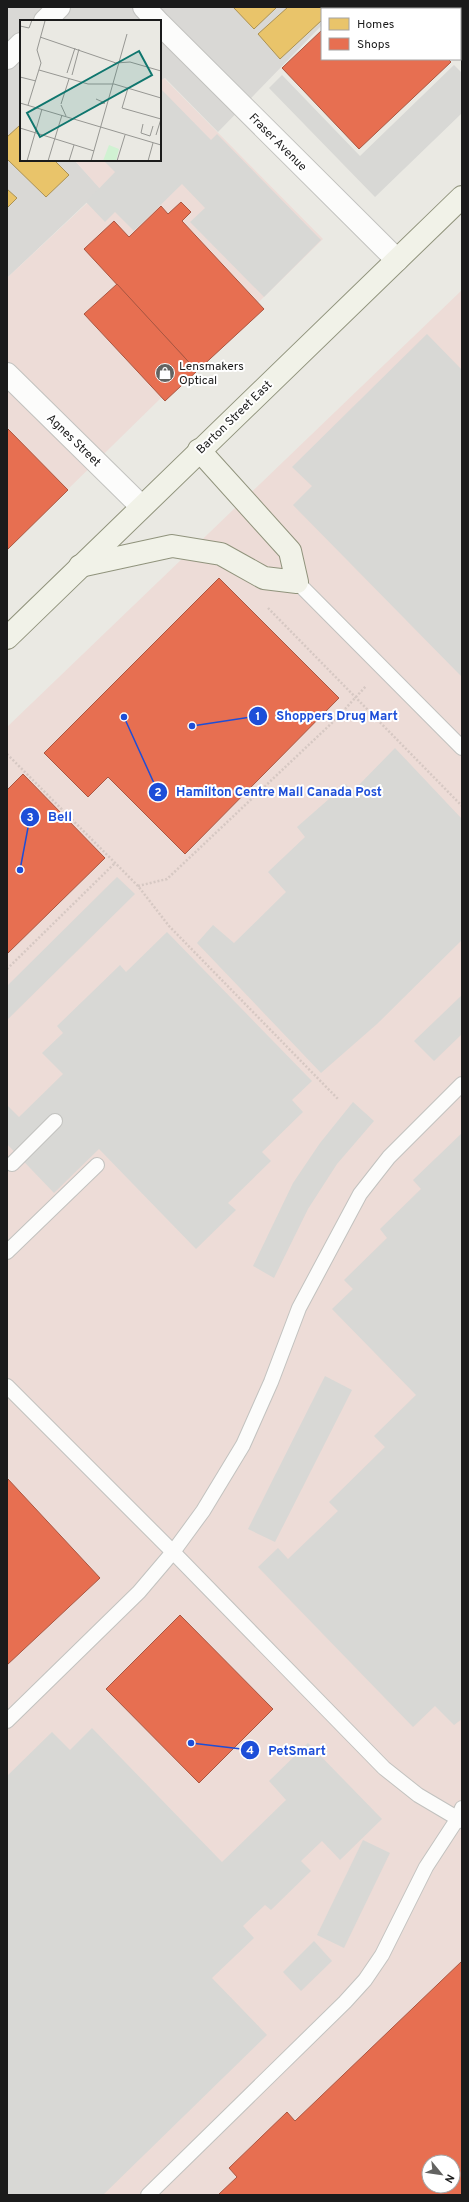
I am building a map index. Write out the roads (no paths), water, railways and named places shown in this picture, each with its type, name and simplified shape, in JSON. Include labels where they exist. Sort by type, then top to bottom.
[{"type":"main road","name":"Barton Street East","points":[[7,638],[141,506],[462,197]]},
{"type":"main road","points":[[80,566],[172,546],[221,554],[264,578],[297,582],[290,551],[199,450]]},
{"type":"street","points":[[46,20],[59,7]]},
{"type":"street","points":[[144,7],[157,20]]},
{"type":"street","name":"Fraser Avenue","points":[[161,25],[397,260]]},
{"type":"street","points":[[7,58],[20,45]]},
{"type":"street","name":"Agnes Street","points":[[7,374],[141,506]]},
{"type":"lane","points":[[297,582],[462,748]]},
{"type":"lane","points":[[7,1721],[139,1592],[173,1552],[216,1492],[243,1445],[271,1382],[299,1308],[360,1194],[389,1157],[462,1084]]},
{"type":"lane","points":[[12,1164],[55,1121]]},
{"type":"lane","points":[[7,1252],[97,1165]]},
{"type":"lane","points":[[7,1386],[173,1552],[384,1768],[418,1795],[461,1815],[426,1868],[382,1955],[366,1980],[148,2195]]},
{"type":"place","name":"Lensmakers Optical","points":[[165,373]]},
{"type":"place","name":"Hamilton Centre Mall Canada Post","points":[[124,717]]},
{"type":"place","name":"Shoppers Drug Mart","points":[[192,726]]},
{"type":"place","name":"Bell","points":[[20,870]]},
{"type":"place","name":"PetSmart","points":[[191,1743]]}]
